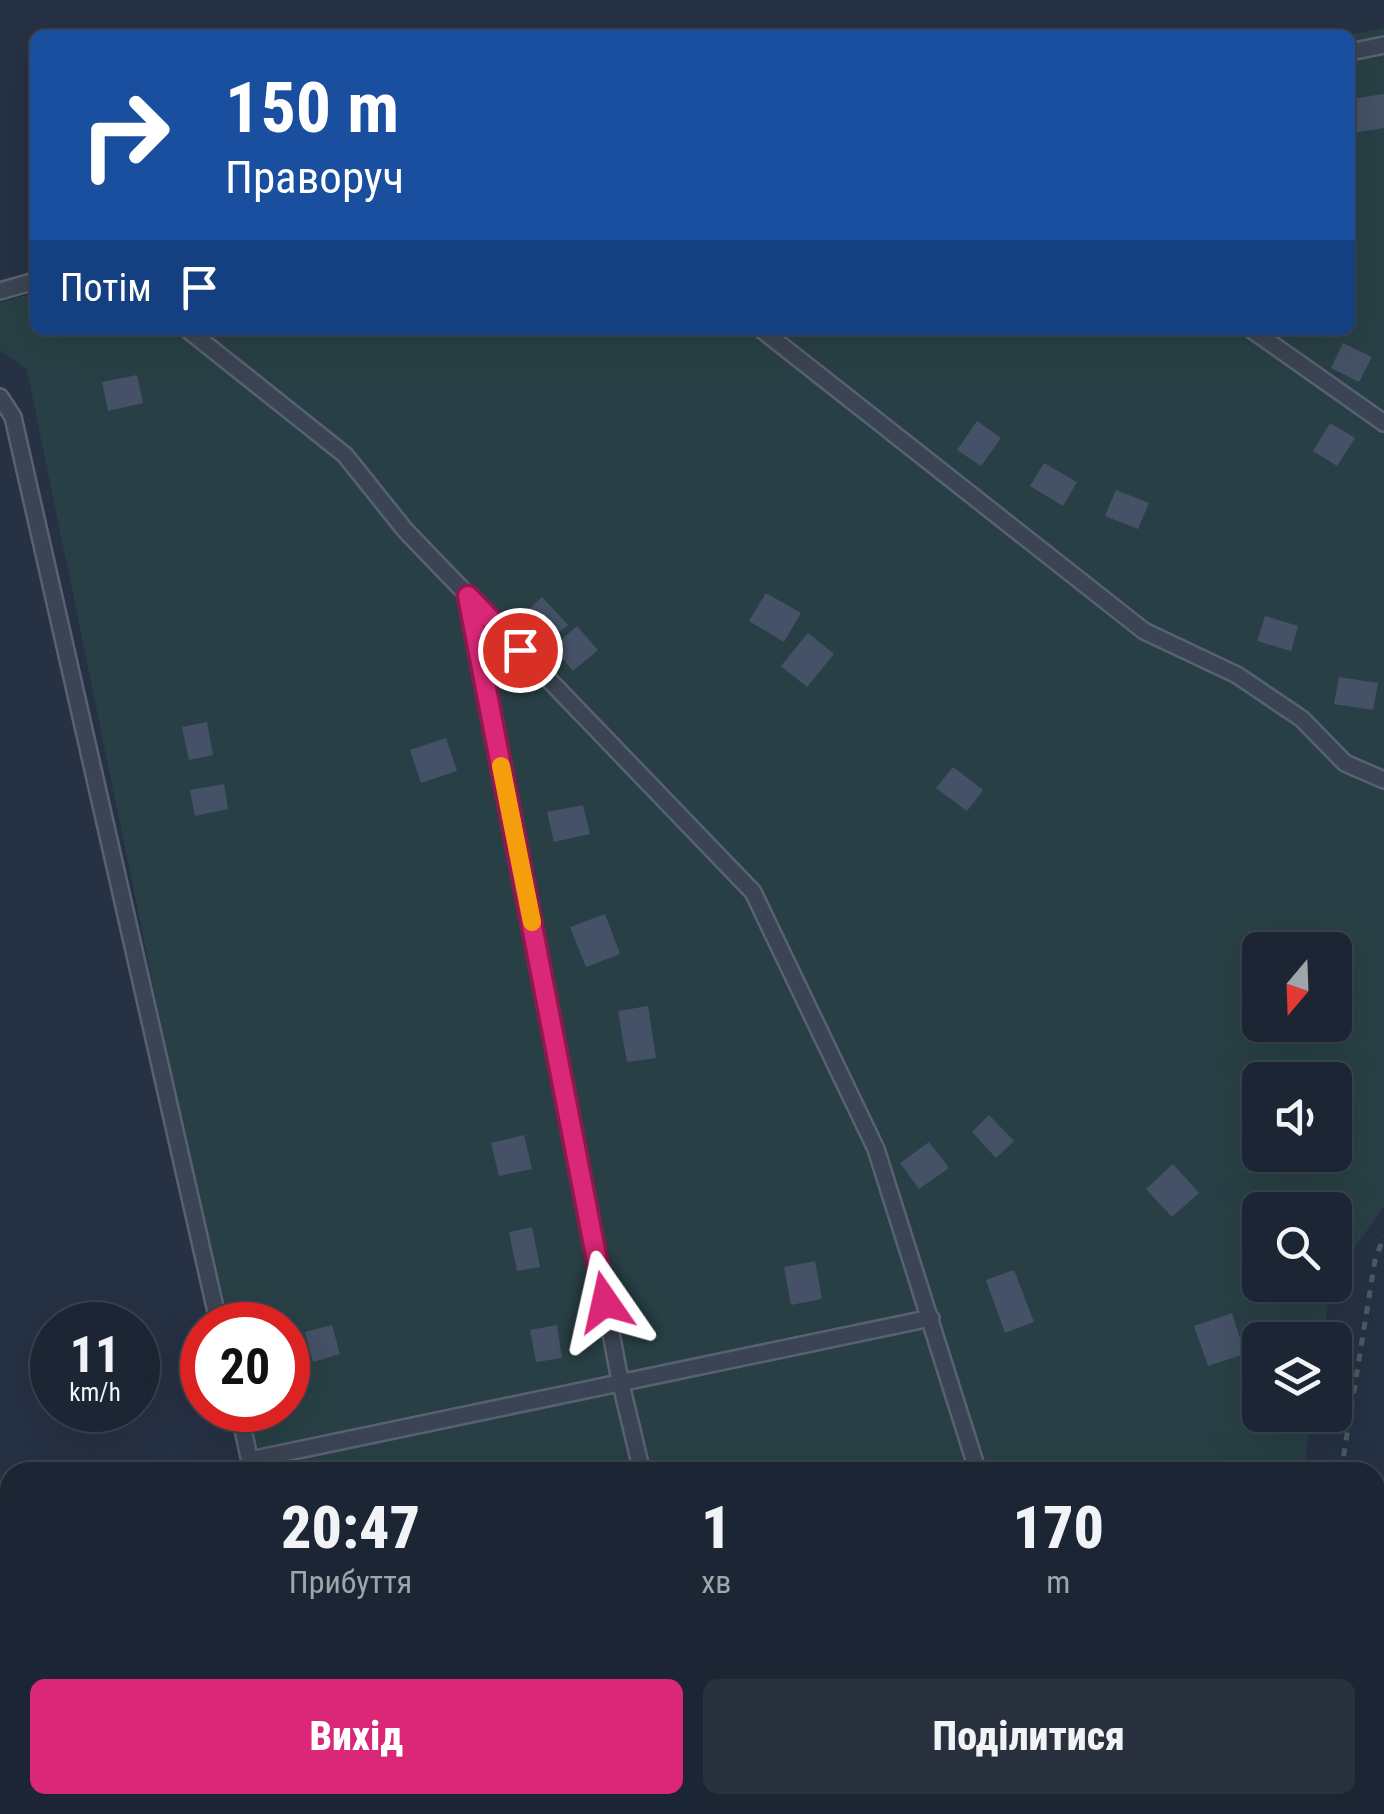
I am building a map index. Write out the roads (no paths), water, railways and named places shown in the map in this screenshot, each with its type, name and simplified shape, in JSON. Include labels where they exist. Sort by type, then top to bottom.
[{"type":"lane","points":[[1355,51],[1384,45]]},
{"type":"lane","points":[[0,292],[30,283]]},
{"type":"lane","points":[[194,335],[345,455],[405,530],[754,892],[876,1149],[975,1462]]},
{"type":"lane","points":[[768,335],[1144,631],[1237,675],[1302,718],[1345,762],[1384,780]]},
{"type":"lane","points":[[1259,335],[1384,423]]},
{"type":"lane","points":[[0,397],[13,417],[215,1302]]},
{"type":"lane","points":[[468,596],[620,1380],[640,1462]]},
{"type":"lane","points":[[268,1462],[620,1380],[931,1318]]},
{"type":"lane","points":[[244,1432],[250,1462]]}]
